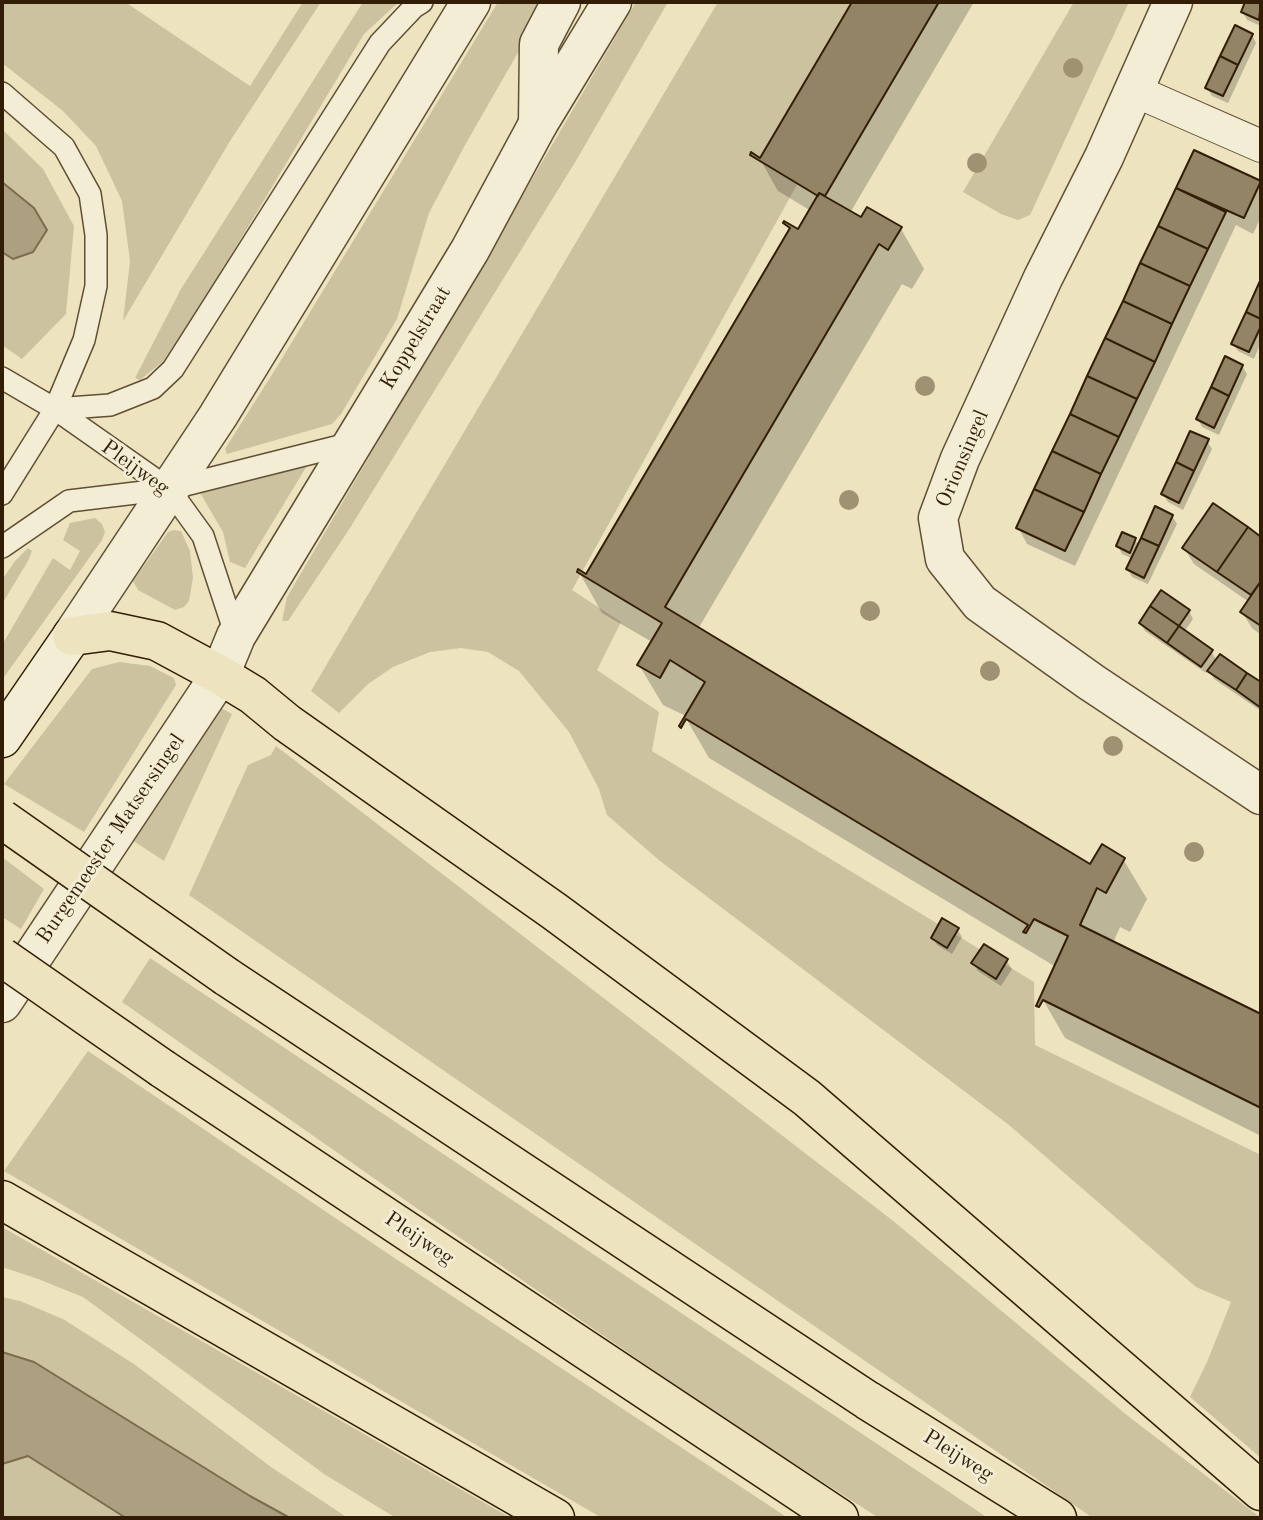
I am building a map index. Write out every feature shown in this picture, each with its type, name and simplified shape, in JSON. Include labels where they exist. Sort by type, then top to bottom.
[{"type":"highway","points":[[72,636],[110,631],[157,641],[220,675],[253,695],[288,723],[554,911],[807,1098],[1261,1491]]},
{"type":"highway","name":"Pleijweg","points":[[2,819],[227,978],[867,1400],[1058,1518]]},
{"type":"highway","name":"Pleijweg","points":[[2,957],[163,1069],[839,1518]]},
{"type":"highway","points":[[2,1200],[555,1518]]},
{"type":"street","points":[[2,738],[225,404],[471,2]]},
{"type":"street","points":[[538,124],[539,44],[561,2]]},
{"type":"street","name":"Koppelstraat","points":[[220,675],[236,636],[470,250],[538,124],[612,2]]},
{"type":"street","name":"Orionsingel","points":[[1173,2],[1104,157],[1043,278],[960,459],[938,518],[945,559],[980,603],[1091,682],[1261,795]]},
{"type":"street","points":[[1133,90],[1261,146]]},
{"type":"street","name":"Burgemeester Matsersingel","points":[[2,1003],[220,675]]},
{"type":"lane","points":[[55,409],[110,405],[153,388],[173,369],[380,43],[422,2]]},
{"type":"lane","points":[[2,93],[64,147],[90,194],[96,235],[96,286],[84,340],[55,409],[2,494]]},
{"type":"lane","name":"Pleijweg","points":[[2,377],[55,409],[169,489],[203,536],[236,636]]},
{"type":"lane","points":[[2,547],[69,501],[169,489],[352,443]]},
{"type":"shaded area","points":[[2,2],[125,2],[250,86],[303,2],[321,2],[230,141],[123,321],[130,261],[122,201],[96,146],[63,111],[2,63]]},
{"type":"shaded area","points":[[363,2],[399,2],[364,34],[171,355],[140,380],[135,378],[181,289]]},
{"type":"shaded area","points":[[498,2],[547,2],[429,213],[397,319],[341,414],[332,424],[227,454],[225,449]]},
{"type":"shaded area","points":[[636,2],[668,2],[577,159],[350,528],[288,621],[282,621],[287,597]]},
{"type":"shaded area","points":[[718,2],[853,2],[776,143],[808,165],[572,590],[621,622],[597,670],[659,712],[652,751],[1034,982],[1035,1045],[1261,1155],[1261,1458],[1190,1397],[1231,1302],[1196,1287],[1009,1125],[660,861],[607,815],[599,789],[569,732],[519,671],[488,652],[461,648],[430,652],[393,667],[368,684],[339,713],[311,691]]},
{"type":"shaded area","points":[[1074,2],[1129,2],[1030,215],[1018,220],[1001,214],[963,192]]},
{"type":"shaded area","points":[[2,129],[43,169],[74,226],[66,314],[22,359],[2,345],[2,252],[13,259],[34,208],[2,182]]},
{"type":"shaded area","points":[[2,182],[34,208],[47,230],[33,252],[13,259],[2,252]]},
{"type":"shaded area","points":[[308,464],[245,568],[230,562],[223,532],[199,491]]},
{"type":"shaded area","points":[[95,518],[102,524],[105,532],[102,540],[2,680],[2,645],[53,558],[70,570],[80,551],[63,540],[70,523]]},
{"type":"shaded area","points":[[181,531],[190,551],[193,578],[189,601],[184,607],[175,610],[138,590],[133,581],[168,532]]},
{"type":"shaded area","points":[[28,548],[32,551],[28,561],[2,604],[2,580]]},
{"type":"shaded area","points":[[119,662],[150,666],[174,678],[176,685],[84,832],[4,784],[92,669]]},
{"type":"shaded area","points":[[219,707],[232,714],[164,861],[132,840]]},
{"type":"shaded area","points":[[276,746],[892,1220],[1128,1416],[1261,1518],[1093,1518],[189,895],[248,765],[271,755]]},
{"type":"shaded area","points":[[2,857],[44,889],[21,929],[2,917]]},
{"type":"shaded area","points":[[150,958],[988,1518],[879,1518],[737,1427],[122,1002]]},
{"type":"shaded area","points":[[88,1051],[788,1518],[602,1518],[4,1171]]},
{"type":"shaded area","points":[[2,1227],[511,1518],[396,1518],[324,1474],[83,1297],[2,1267]]},
{"type":"shaded area","points":[[2,1297],[20,1301],[63,1319],[134,1364],[271,1467],[348,1518],[290,1518],[34,1362],[2,1352]]},
{"type":"shaded area","points":[[2,1352],[34,1362],[290,1518],[126,1518],[28,1456],[2,1464]]},
{"type":"shaded area","points":[[28,1455],[126,1518],[2,1518],[2,1464]]},
{"type":"building","points":[[852,2],[939,2],[825,196],[819,193],[818,196],[750,155],[751,152],[760,158]]},
{"type":"building","points":[[1245,2],[1261,2],[1259,20],[1241,12]]},
{"type":"building","points":[[1235,25],[1253,34],[1238,65],[1220,56]]},
{"type":"building","points":[[1220,56],[1238,65],[1223,96],[1205,88]]},
{"type":"building","points":[[1194,150],[1261,181],[1244,218],[1176,188]]},
{"type":"building","points":[[1176,188],[1226,212],[1208,249],[1158,226]]},
{"type":"building","points":[[819,193],[861,217],[867,207],[902,227],[888,250],[879,244],[665,607],[1090,864],[1102,844],[1125,858],[1106,893],[1097,888],[1080,925],[1261,1014],[1261,1108],[1043,1000],[1039,1007],[1036,1006],[1068,936],[1034,919],[1026,933],[1023,932],[1028,925],[686,719],[681,728],[679,726],[705,682],[670,660],[660,678],[637,665],[662,623],[577,572],[578,569],[586,574],[790,228],[784,221],[798,229]]},
{"type":"building","points":[[1158,226],[1208,249],[1190,286],[1140,263]]},
{"type":"building","points":[[1140,263],[1190,286],[1172,324],[1123,301]]},
{"type":"building","points":[[1261,281],[1261,319],[1246,312]]},
{"type":"building","points":[[1123,301],[1172,324],[1155,362],[1105,338]]},
{"type":"building","points":[[1246,312],[1261,319],[1261,326],[1249,352],[1231,344]]},
{"type":"building","points":[[1105,338],[1155,362],[1137,399],[1087,376]]},
{"type":"building","points":[[1225,356],[1243,365],[1229,396],[1211,387]]},
{"type":"building","points":[[1087,376],[1137,399],[1119,437],[1070,414]]},
{"type":"building","points":[[1211,387],[1229,396],[1214,428],[1196,419]]},
{"type":"building","points":[[1070,414],[1119,437],[1101,474],[1052,451]]},
{"type":"building","points":[[1190,431],[1209,439],[1194,471],[1176,462]]},
{"type":"building","points":[[1052,451],[1101,474],[1084,512],[1034,489]]},
{"type":"building","points":[[1176,462],[1194,471],[1179,503],[1161,494]]},
{"type":"building","points":[[1034,489],[1084,512],[1065,551],[1016,528]]},
{"type":"building","points":[[1213,503],[1248,527],[1217,572],[1182,548]]},
{"type":"building","points":[[1155,506],[1173,515],[1159,546],[1141,538]]},
{"type":"building","points":[[1248,527],[1261,537],[1261,581],[1251,595],[1217,572]]},
{"type":"building","points":[[1122,532],[1136,538],[1130,553],[1116,546]]},
{"type":"building","points":[[1141,538],[1159,546],[1144,578],[1126,569]]},
{"type":"building","points":[[1261,581],[1261,626],[1240,612]]},
{"type":"building","points":[[1161,590],[1190,610],[1179,626],[1150,606]]},
{"type":"building","points":[[1150,606],[1179,626],[1167,643],[1139,623]]},
{"type":"building","points":[[1179,626],[1213,650],[1201,667],[1167,643]]},
{"type":"building","points":[[1220,654],[1247,673],[1236,690],[1207,671]]},
{"type":"building","points":[[1247,673],[1261,682],[1261,708],[1236,690]]},
{"type":"building","points":[[942,918],[959,928],[947,948],[931,938]]},
{"type":"building","points":[[984,944],[1008,959],[996,979],[971,963]]}]
